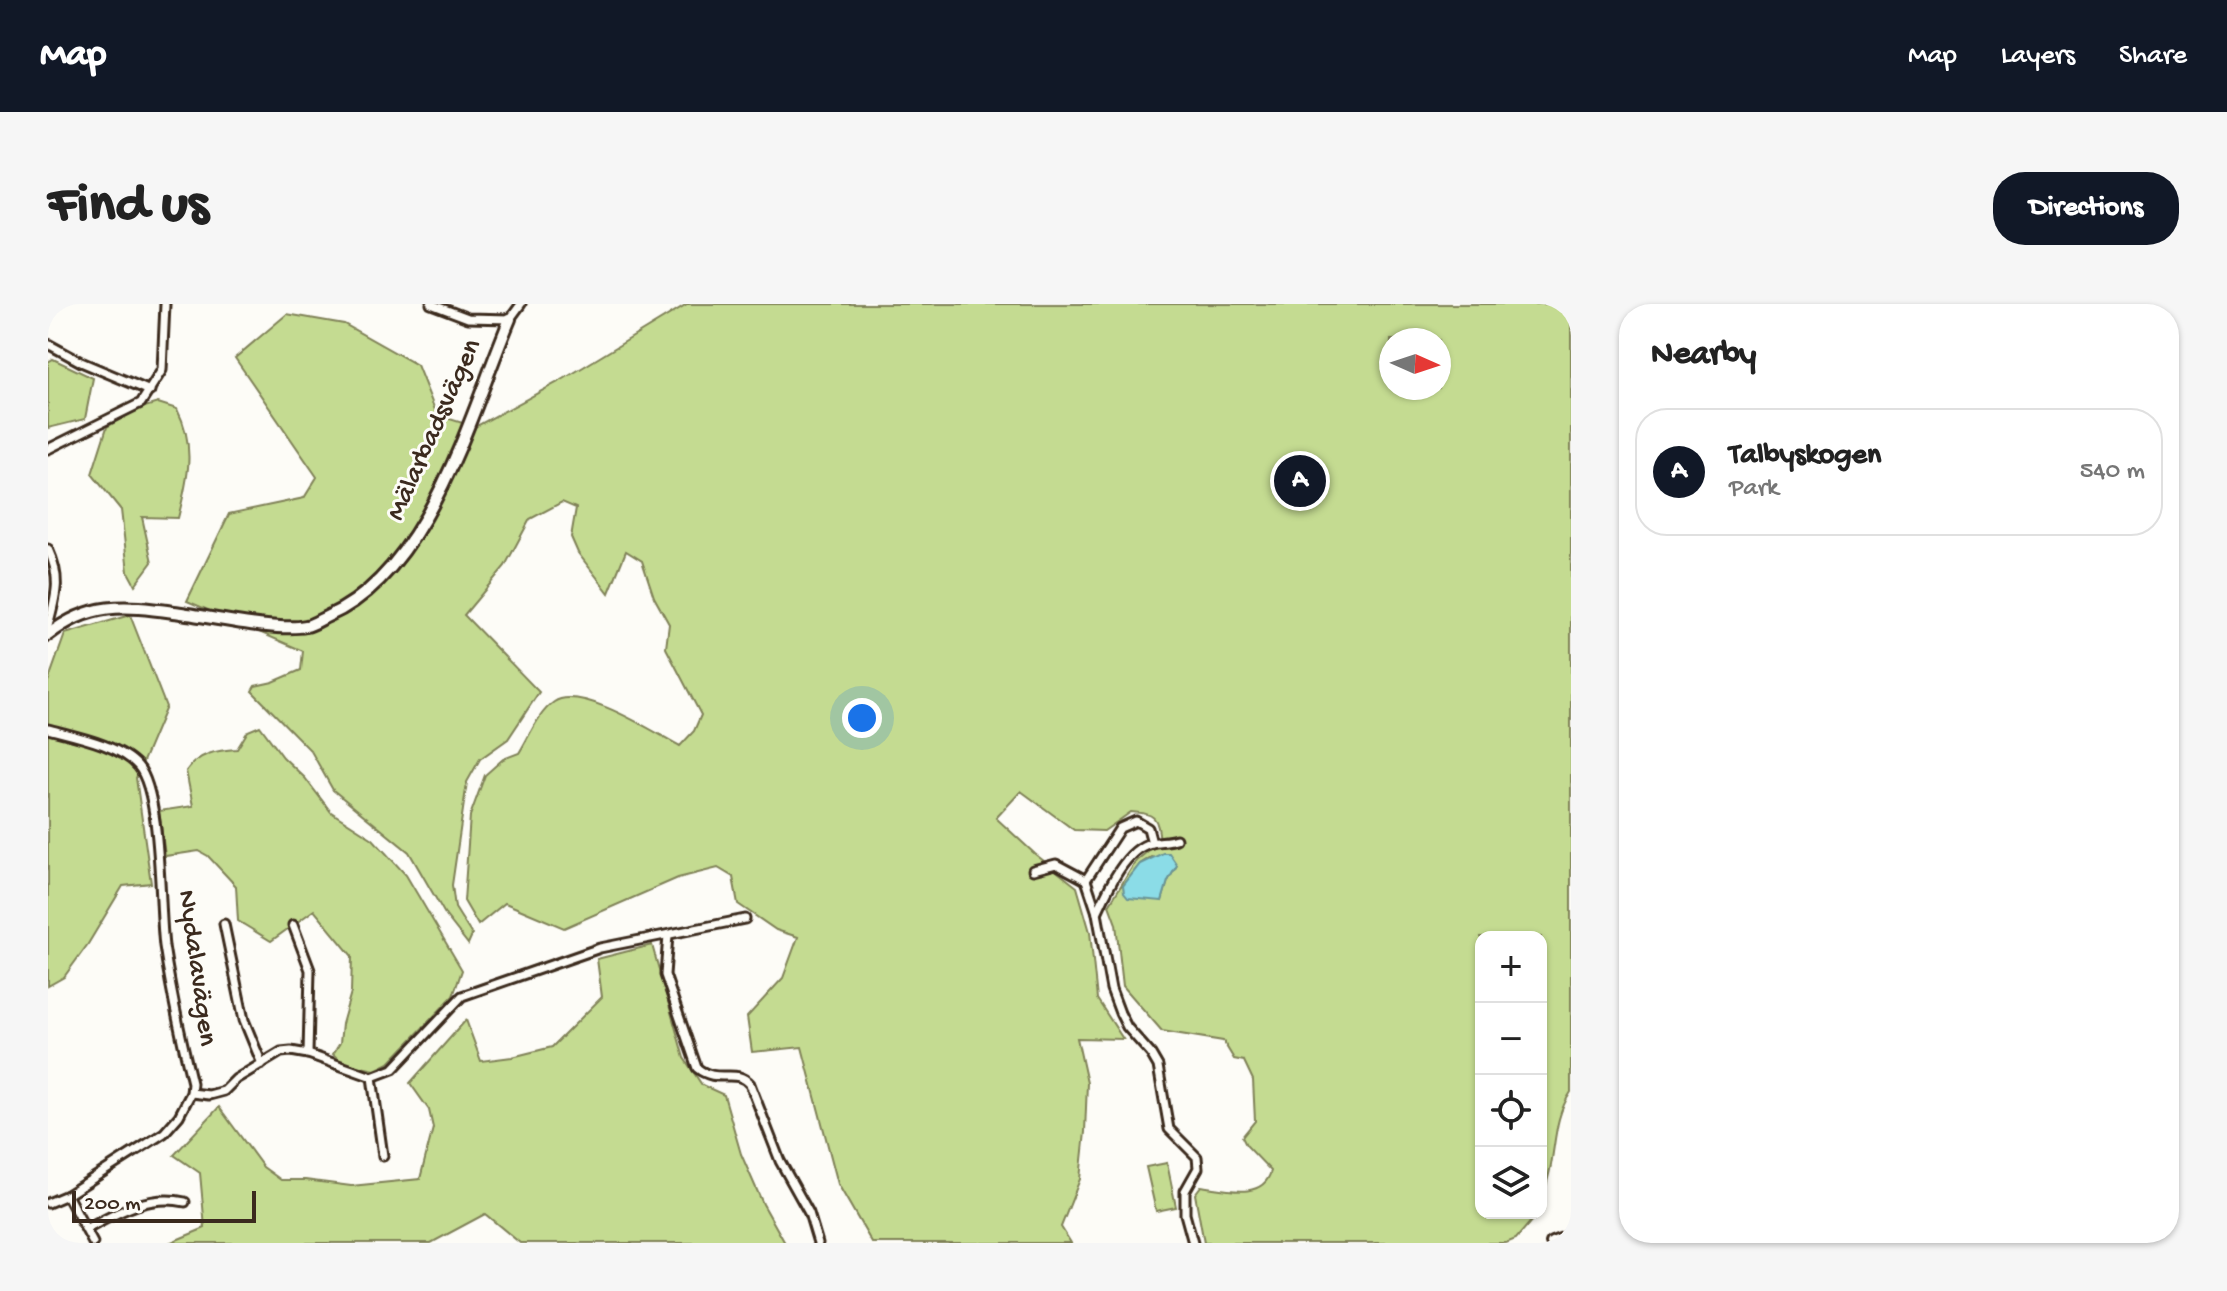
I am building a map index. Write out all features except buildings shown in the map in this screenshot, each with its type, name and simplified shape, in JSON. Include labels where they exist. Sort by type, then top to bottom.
[{"type":"street","points":[[48,449],[141,403],[162,370],[165,304]]},
{"type":"street","points":[[431,304],[468,318],[510,319],[521,304]]},
{"type":"street","name":"Mälarbadsvägen","points":[[48,635],[65,622],[96,609],[122,606],[271,626],[306,626],[348,608],[382,578],[416,535],[440,492],[510,319]]},
{"type":"street","points":[[48,344],[81,362],[150,391]]},
{"type":"street","points":[[48,549],[57,570],[57,594],[48,626]]},
{"type":"street","name":"Nydalavägen","points":[[48,729],[122,754],[139,766],[153,816],[161,873],[164,941],[191,1093]]},
{"type":"street","points":[[1086,880],[1120,828],[1136,821],[1148,828],[1152,843]]},
{"type":"street","points":[[1097,913],[1109,886],[1140,848],[1176,839]]},
{"type":"street","points":[[1033,870],[1056,864],[1086,880],[1097,913],[1111,989],[1120,1013],[1127,1027],[1158,1066],[1169,1129],[1197,1157],[1198,1168],[1185,1191],[1185,1214],[1193,1243]]},
{"type":"street","points":[[48,1203],[67,1195],[164,1133],[179,1116],[191,1093],[209,1095],[224,1091],[236,1079],[281,1052],[308,1054],[372,1077],[393,1069],[462,996],[600,948],[745,919]]},
{"type":"street","points":[[224,924],[244,1020],[262,1064]]},
{"type":"street","points":[[293,925],[310,970],[308,1054]]},
{"type":"street","points":[[668,935],[665,975],[697,1068],[706,1076],[718,1078],[734,1075],[745,1078],[750,1084],[780,1161],[809,1213],[818,1243]]},
{"type":"street","points":[[372,1077],[383,1156]]},
{"type":"street","points":[[67,1195],[93,1243]]},
{"type":"street","points":[[87,1229],[123,1209],[148,1201],[185,1202]]},
{"type":"street","points":[[1552,1243],[1571,1236]]},
{"type":"green space","points":[[687,304],[1571,304],[1571,1092],[1560,1116],[1547,1181],[1547,931],[1475,931],[1475,1219],[1533,1219],[1516,1239],[1506,1243],[1204,1243],[1195,1194],[1201,1186],[1251,1190],[1267,1180],[1271,1171],[1242,1137],[1255,1121],[1253,1080],[1244,1061],[1234,1059],[1223,1041],[1162,1031],[1123,986],[1116,924],[1109,905],[1136,861],[1160,841],[1156,821],[1150,815],[1131,812],[1104,831],[1074,830],[1021,791],[996,818],[1077,887],[1090,932],[1097,999],[1123,1039],[1077,1038],[1087,1083],[1080,1179],[1061,1227],[1071,1243],[872,1243],[838,1184],[802,1047],[752,1052],[747,1017],[783,978],[798,937],[776,930],[738,904],[733,877],[718,868],[678,878],[564,928],[505,903],[478,925],[464,901],[470,816],[485,775],[503,759],[519,753],[539,719],[554,702],[566,698],[598,704],[680,746],[694,731],[701,715],[666,648],[669,624],[654,597],[642,561],[626,551],[609,593],[578,553],[571,537],[576,508],[562,502],[530,519],[505,566],[464,615],[539,692],[508,739],[480,759],[467,782],[452,885],[455,908],[472,935],[468,944],[446,916],[409,852],[333,790],[311,751],[252,691],[255,686],[301,670],[303,651],[187,601],[229,514],[304,498],[317,477],[235,358],[287,314],[344,324],[417,365],[437,415],[475,427],[562,380]],"holes":[[[1151,857],[1177,865],[1162,901],[1123,886],[1140,864]]]},
{"type":"green space","points":[[53,359],[93,378],[85,419],[48,428],[48,362]]},
{"type":"green space","points":[[158,403],[177,409],[183,423],[188,449],[187,476],[178,518],[142,517],[152,562],[135,585],[128,572],[121,510],[92,474],[107,427],[138,409]]},
{"type":"green space","points":[[130,615],[166,707],[136,778],[151,883],[123,886],[64,977],[48,986],[48,682],[65,634]]},
{"type":"green space","points":[[260,726],[331,812],[373,839],[406,875],[462,970],[453,996],[389,1063],[375,1070],[342,1063],[333,1054],[340,1043],[351,992],[352,956],[314,910],[271,941],[238,921],[236,886],[208,856],[199,851],[165,856],[159,811],[193,806],[186,771],[208,754],[237,749],[248,731]]},
{"type":"green space","points":[[652,945],[684,1058],[702,1085],[724,1095],[741,1154],[763,1204],[785,1243],[520,1243],[485,1214],[431,1243],[169,1243],[205,1228],[200,1173],[174,1155],[219,1107],[263,1167],[281,1180],[351,1186],[420,1179],[433,1128],[429,1110],[410,1083],[466,1020],[481,1061],[552,1047],[602,997],[597,959]]},
{"type":"green space","points":[[1167,1163],[1176,1207],[1156,1211],[1146,1167]]},
{"type":"water","points":[[1169,853],[1177,865],[1162,901],[1128,898],[1123,886],[1140,864]]},
{"type":"place","name":"Talbyskogen","points":[[1300,481]]}]
